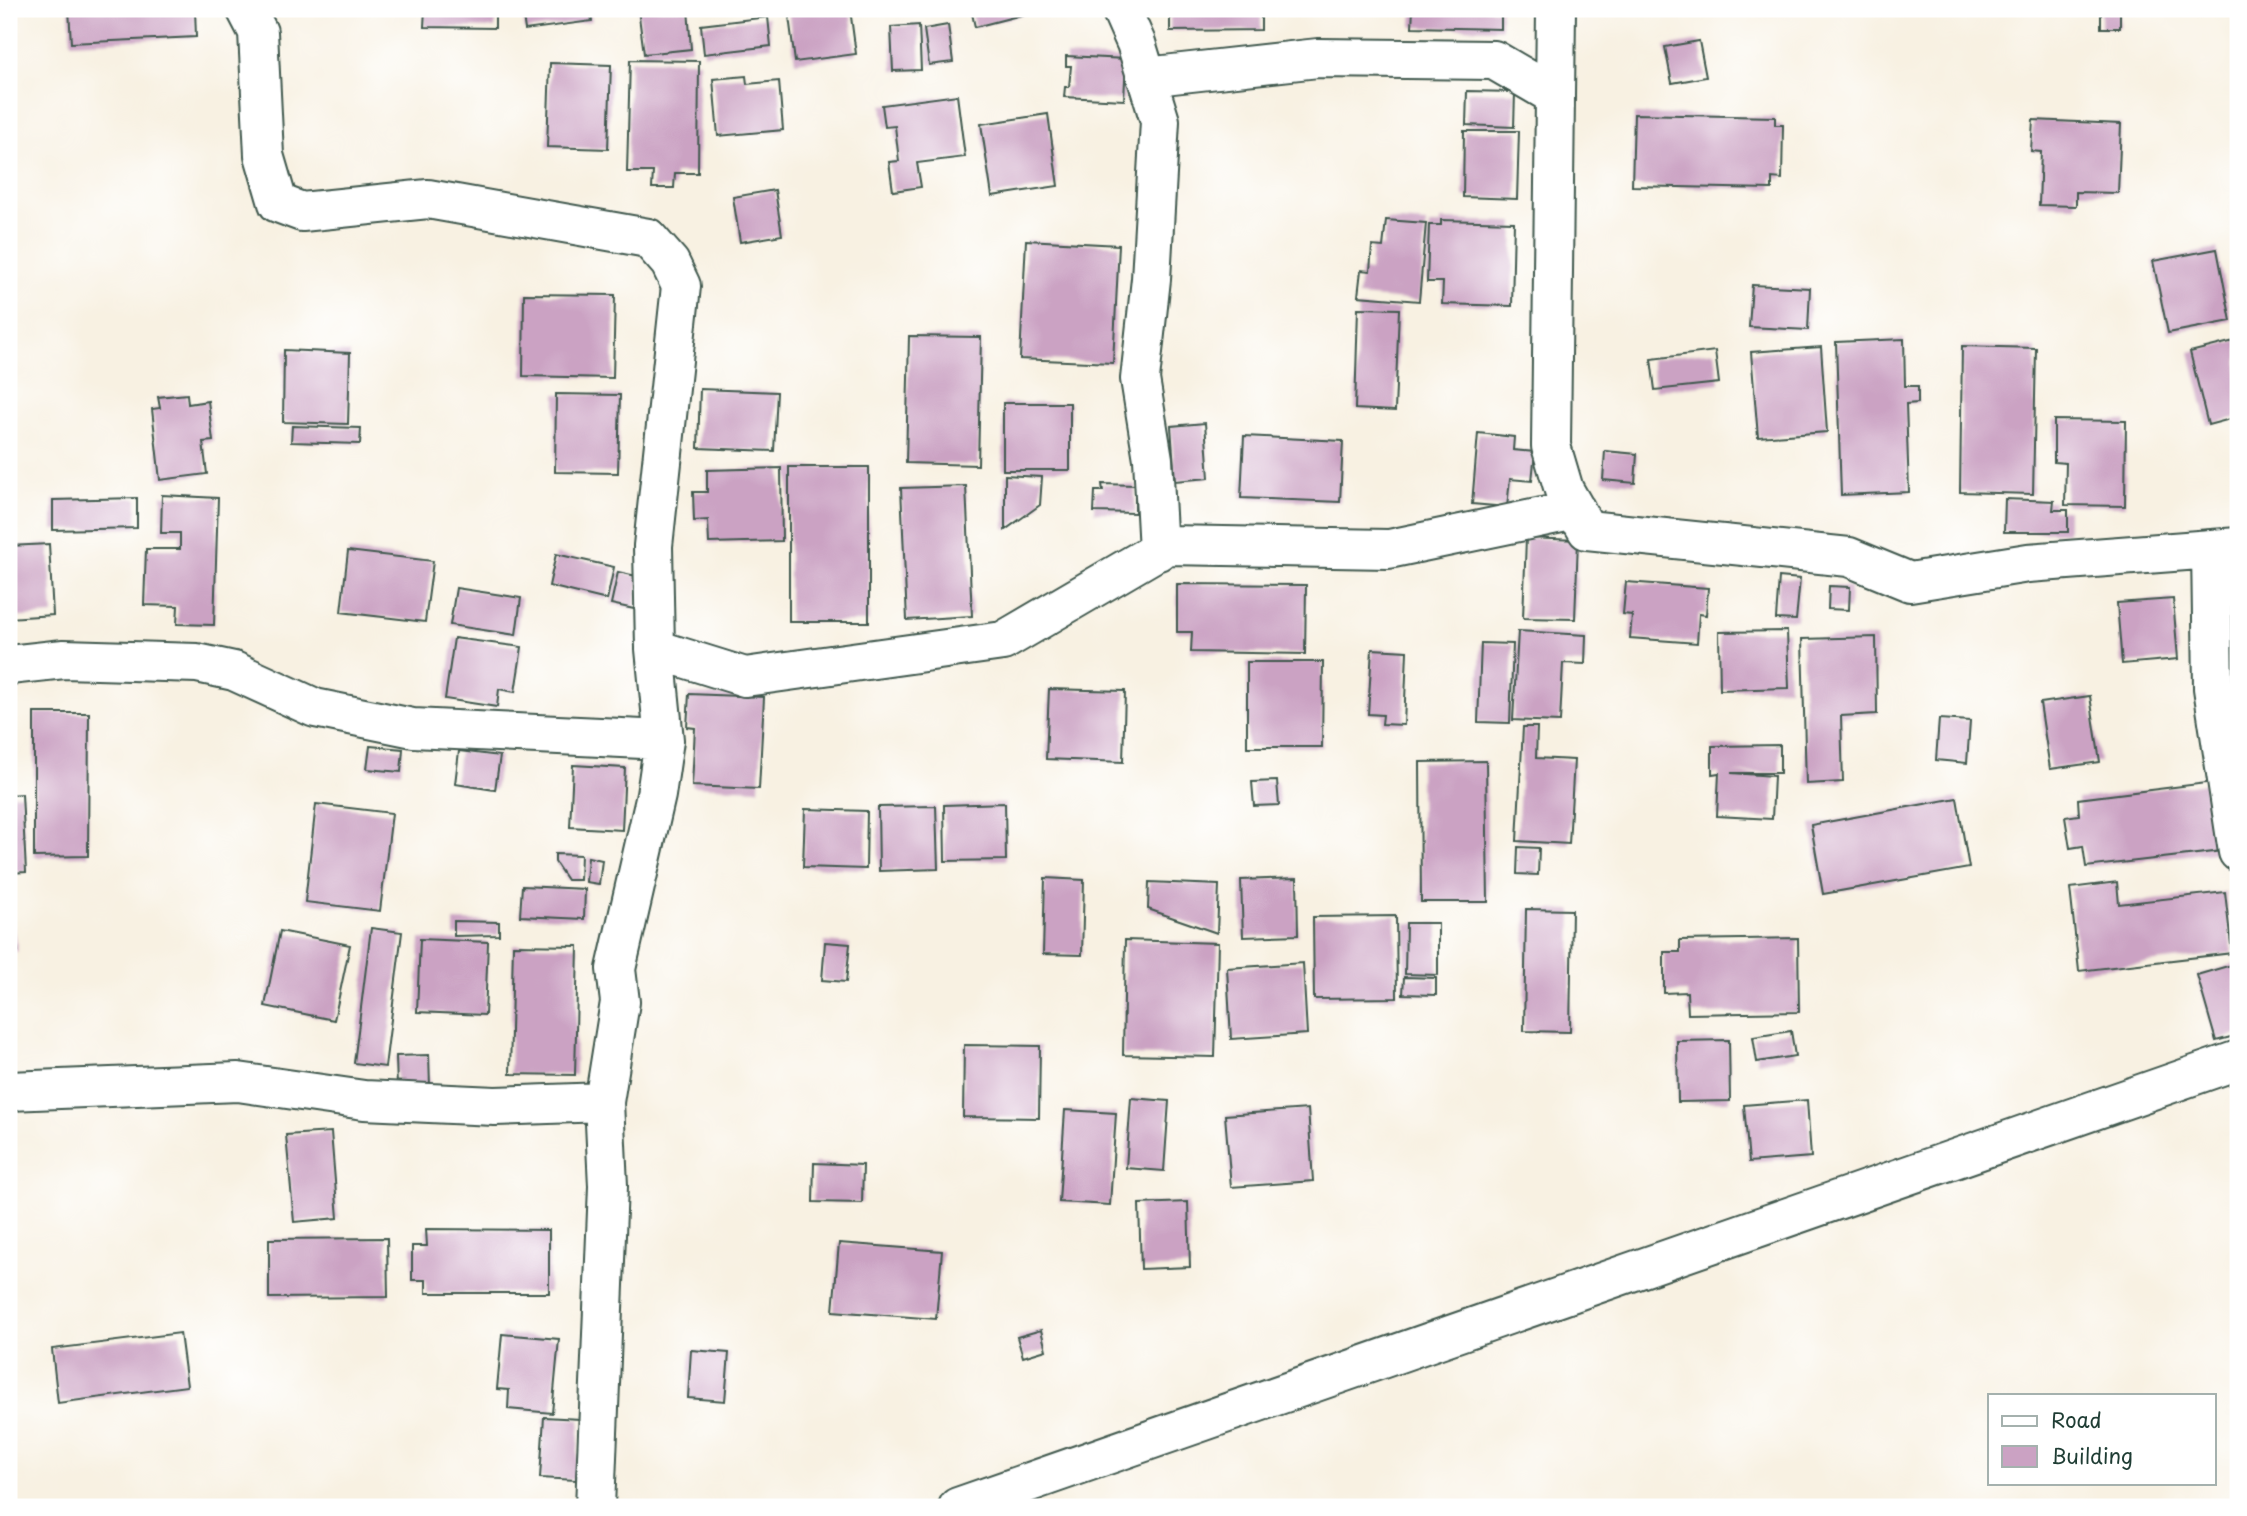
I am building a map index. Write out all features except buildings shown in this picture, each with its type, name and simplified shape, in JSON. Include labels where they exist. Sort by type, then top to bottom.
[{"type":"street","points":[[246,9],[258,32],[264,155],[278,203],[302,212],[428,199],[648,238],[670,263],[681,286],[653,545],[655,649],[664,740],[656,795],[616,969],[620,1002],[604,1102],[608,1186],[596,1507]]},
{"type":"street","points":[[1121,9],[1136,43],[1160,121],[1152,279],[1140,379],[1153,459],[1158,551]]},
{"type":"street","points":[[1556,9],[1551,446],[1564,490],[1587,530],[1849,557],[1910,582],[2028,563],[2224,548],[2213,688],[2238,852]]},
{"type":"street","points":[[1146,77],[1318,58],[1494,60],[1554,95]]},
{"type":"street","points":[[655,649],[745,677],[1003,641],[1167,545],[1389,549],[1576,510]]},
{"type":"street","points":[[9,665],[64,659],[197,663],[234,671],[315,708],[413,728],[664,740]]},
{"type":"street","points":[[958,1507],[2238,1060]]},
{"type":"street","points":[[9,1091],[238,1082],[364,1100],[495,1106],[604,1102]]}]
